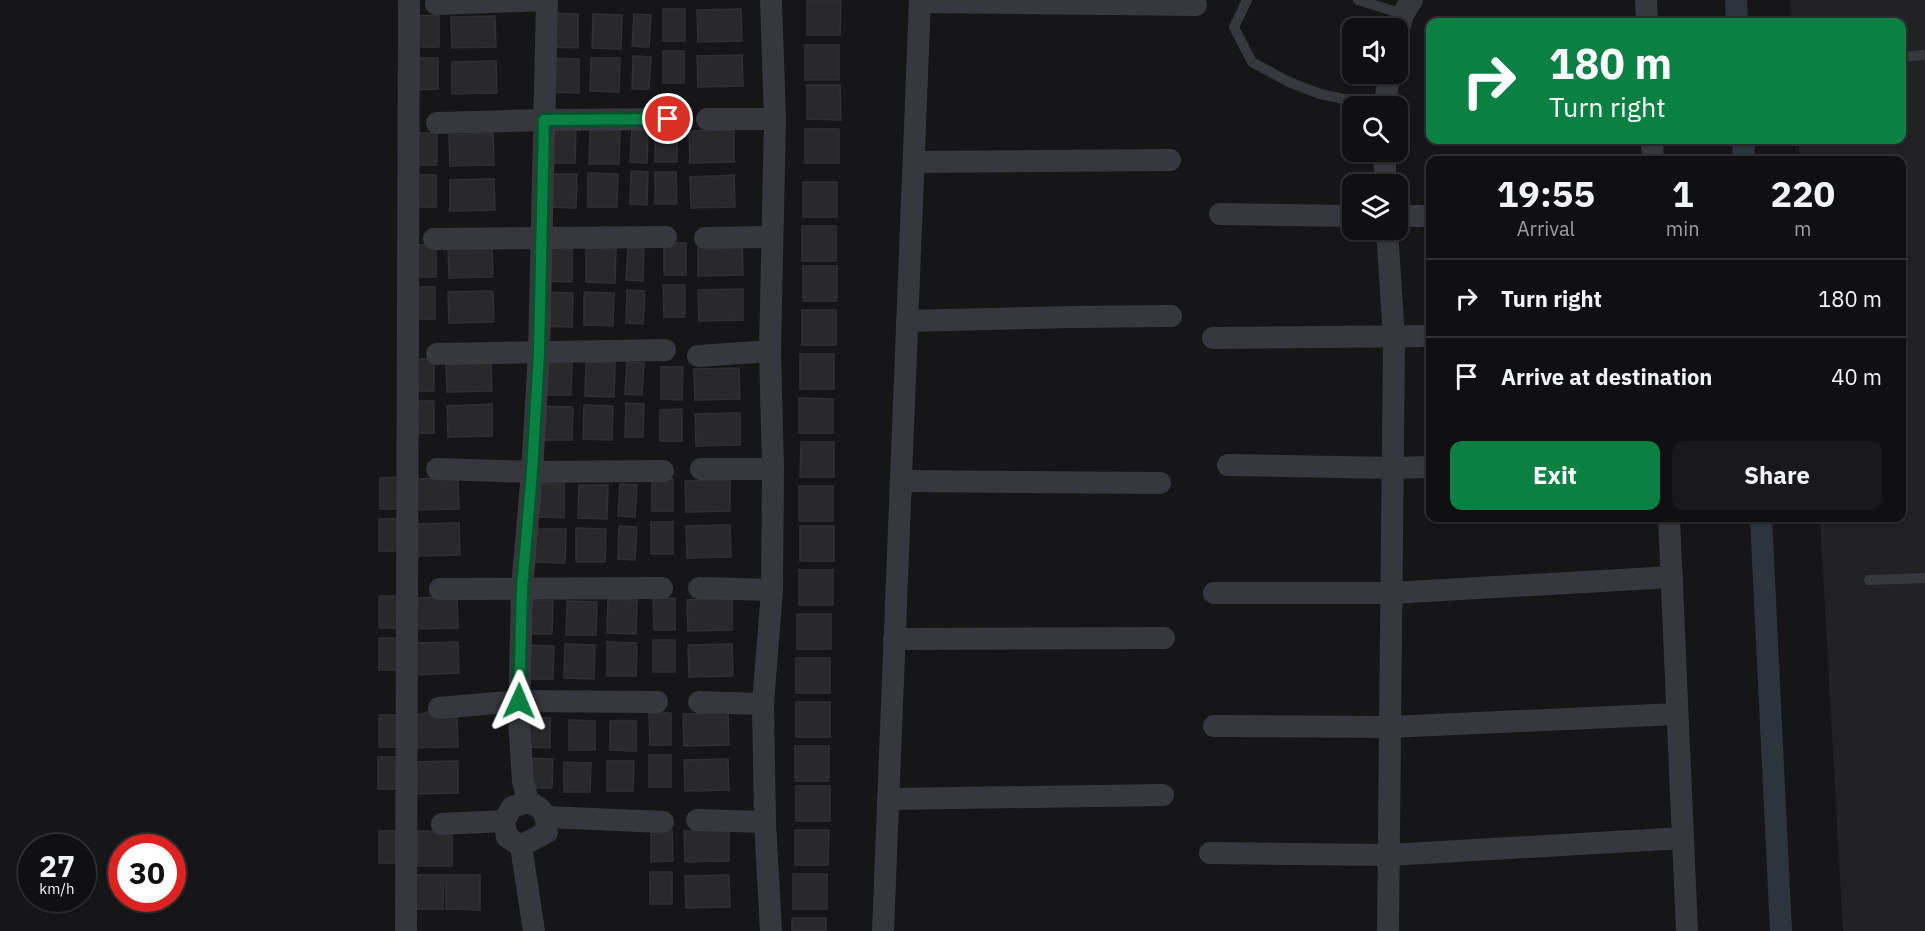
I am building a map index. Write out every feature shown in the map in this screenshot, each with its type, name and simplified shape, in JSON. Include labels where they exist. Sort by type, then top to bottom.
[{"type":"street","points":[[406,931],[409,0]]},
{"type":"street","points":[[436,4],[547,0],[539,353],[522,588],[519,701],[523,781],[528,802]]},
{"type":"street","points":[[771,0],[775,119],[770,351],[773,469],[772,590],[763,704],[765,822],[771,931]]},
{"type":"street","points":[[1646,0],[1647,18]]},
{"type":"street","points":[[883,931],[920,1],[1196,5]]},
{"type":"street","points":[[437,123],[668,119]]},
{"type":"street","points":[[707,119],[775,119]]},
{"type":"street","points":[[914,162],[1170,160]]},
{"type":"street","points":[[1220,214],[1342,216]]},
{"type":"street","points":[[1408,216],[1426,216]]},
{"type":"street","points":[[434,239],[666,237]]},
{"type":"street","points":[[705,238],[772,237]]},
{"type":"street","points":[[1388,240],[1394,338],[1388,931]]},
{"type":"street","points":[[907,321],[1072,316],[1171,316]]},
{"type":"street","points":[[1213,338],[1426,336]]},
{"type":"street","points":[[437,354],[664,350]]},
{"type":"street","points":[[698,356],[770,351]]},
{"type":"street","points":[[1228,465],[1426,467]]},
{"type":"street","points":[[437,469],[532,472],[663,471]]},
{"type":"street","points":[[701,469],[773,469]]},
{"type":"street","points":[[901,481],[1160,483]]},
{"type":"street","points":[[1669,522],[1687,931]]},
{"type":"street","points":[[1214,593],[1391,593],[1671,577]]},
{"type":"street","points":[[440,589],[662,588]]},
{"type":"street","points":[[699,588],[772,590]]},
{"type":"street","points":[[894,639],[1164,638]]},
{"type":"street","points":[[440,708],[519,701],[657,702]]},
{"type":"street","points":[[699,702],[763,704]]},
{"type":"street","points":[[1214,726],[1390,727],[1677,714]]},
{"type":"street","points":[[888,799],[1162,795]]},
{"type":"street","points":[[521,846],[547,832],[547,817],[539,807],[528,802],[512,807],[504,821],[507,837],[521,846],[534,931]]},
{"type":"street","points":[[547,817],[663,822]]},
{"type":"street","points":[[697,820],[765,822]]},
{"type":"street","points":[[442,824],[504,821]]},
{"type":"street","points":[[1209,853],[1389,855],[1683,838]]},
{"type":"lane","points":[[1247,0],[1234,27],[1252,62],[1289,82],[1320,94],[1342,99]]},
{"type":"lane","points":[[1358,0],[1404,15]]},
{"type":"lane","points":[[1906,57],[1925,55]]},
{"type":"lane","points":[[1869,580],[1925,578]]},
{"type":"shaded area","points":[[1790,0],[1925,0],[1925,931],[1843,931],[1820,522],[1906,522],[1906,156],[1800,156],[1798,144],[1906,144],[1906,18],[1792,18]]},
{"type":"building","points":[[807,1],[841,1],[840,35],[807,35]]},
{"type":"building","points":[[663,9],[685,9],[685,41],[663,41]]},
{"type":"building","points":[[741,9],[742,41],[698,42],[697,10]]},
{"type":"building","points":[[549,13],[578,14],[578,48],[548,47]]},
{"type":"building","points":[[593,14],[622,15],[621,49],[592,48]]},
{"type":"building","points":[[634,14],[651,15],[649,47],[632,46]]},
{"type":"building","points":[[439,15],[439,47],[417,47],[417,16]]},
{"type":"building","points":[[495,16],[496,47],[452,48],[451,17]]},
{"type":"building","points":[[805,45],[839,45],[839,80],[805,80]]},
{"type":"building","points":[[663,51],[684,51],[684,83],[663,83]]},
{"type":"building","points":[[742,55],[743,86],[698,87],[697,56]]},
{"type":"building","points":[[633,56],[651,57],[649,89],[632,89]]},
{"type":"building","points":[[417,58],[438,58],[438,89],[417,90]]},
{"type":"building","points":[[550,58],[579,59],[579,93],[549,92]]},
{"type":"building","points":[[591,58],[620,58],[619,92],[590,91]]},
{"type":"building","points":[[496,61],[497,93],[452,94],[452,62]]},
{"type":"building","points":[[807,85],[840,85],[841,120],[807,119]]},
{"type":"building","points":[[547,129],[576,130],[575,163],[546,163]]},
{"type":"building","points":[[805,129],[839,129],[839,163],[805,163]]},
{"type":"building","points":[[590,130],[620,130],[619,164],[589,164]]},
{"type":"building","points":[[632,130],[648,130],[647,163],[630,162]]},
{"type":"building","points":[[655,130],[677,130],[677,162],[655,162]]},
{"type":"building","points":[[734,130],[734,162],[690,163],[689,131]]},
{"type":"building","points":[[415,133],[437,133],[437,165],[415,165]]},
{"type":"building","points":[[493,133],[494,165],[450,166],[449,135]]},
{"type":"building","points":[[631,171],[648,172],[647,205],[630,204]]},
{"type":"building","points":[[655,172],[676,172],[677,204],[655,204]]},
{"type":"building","points":[[588,173],[618,174],[617,207],[588,207]]},
{"type":"building","points":[[548,174],[577,174],[576,208],[547,207]]},
{"type":"building","points":[[415,175],[436,175],[436,207],[415,207]]},
{"type":"building","points":[[734,175],[735,207],[691,208],[690,177]]},
{"type":"building","points":[[494,179],[495,210],[450,211],[450,180]]},
{"type":"building","points":[[803,182],[837,182],[837,217],[803,217]]},
{"type":"building","points":[[802,226],[836,226],[836,261],[802,261]]},
{"type":"building","points":[[664,243],[686,243],[686,275],[664,275]]},
{"type":"building","points":[[742,243],[743,275],[698,276],[698,244]]},
{"type":"building","points":[[414,245],[436,245],[436,277],[414,277]]},
{"type":"building","points":[[492,245],[493,277],[449,278],[448,247]]},
{"type":"building","points":[[543,248],[572,248],[572,282],[542,281]]},
{"type":"building","points":[[586,248],[616,249],[615,283],[586,282]]},
{"type":"building","points":[[628,248],[644,249],[643,281],[626,280]]},
{"type":"building","points":[[803,266],[837,266],[837,301],[803,301]]},
{"type":"building","points":[[663,285],[685,285],[685,317],[664,317]]},
{"type":"building","points":[[413,287],[435,287],[435,319],[414,319]]},
{"type":"building","points":[[743,289],[743,320],[699,321],[698,290]]},
{"type":"building","points":[[627,290],[645,291],[643,324],[626,323]]},
{"type":"building","points":[[493,291],[494,322],[449,323],[448,292]]},
{"type":"building","points":[[544,292],[573,293],[572,327],[543,326]]},
{"type":"building","points":[[584,292],[614,293],[613,326],[584,325]]},
{"type":"building","points":[[802,310],[836,310],[836,345],[802,345]]},
{"type":"building","points":[[800,354],[834,354],[834,389],[800,389]]},
{"type":"building","points":[[413,359],[434,359],[434,391],[413,391]]},
{"type":"building","points":[[491,359],[492,391],[447,392],[446,360]]},
{"type":"building","points":[[543,361],[572,362],[571,395],[542,395]]},
{"type":"building","points":[[586,362],[615,363],[614,397],[585,396]]},
{"type":"building","points":[[627,362],[644,363],[642,395],[625,394]]},
{"type":"building","points":[[661,367],[683,367],[682,400],[661,399]]},
{"type":"building","points":[[739,368],[740,399],[695,400],[694,369]]},
{"type":"building","points":[[799,398],[833,399],[833,433],[799,433]]},
{"type":"building","points":[[412,401],[434,401],[434,433],[412,433]]},
{"type":"building","points":[[626,403],[644,404],[643,437],[625,437]]},
{"type":"building","points":[[492,404],[492,436],[448,437],[447,406]]},
{"type":"building","points":[[584,405],[613,406],[612,440],[583,439]]},
{"type":"building","points":[[543,406],[573,407],[572,440],[543,440]]},
{"type":"building","points":[[682,409],[682,441],[660,441],[660,410]]},
{"type":"building","points":[[740,413],[740,445],[696,446],[695,414]]},
{"type":"building","points":[[801,442],[834,442],[834,477],[800,477]]},
{"type":"building","points":[[401,477],[402,509],[380,509],[380,478]]},
{"type":"building","points":[[458,478],[459,509],[414,510],[413,479]]},
{"type":"building","points":[[673,479],[673,511],[652,511],[652,480]]},
{"type":"building","points":[[730,480],[730,511],[686,512],[685,481]]},
{"type":"building","points":[[535,484],[564,484],[564,518],[535,517]]},
{"type":"building","points":[[620,484],[637,485],[635,517],[618,516]]},
{"type":"building","points":[[579,485],[608,485],[607,519],[578,518]]},
{"type":"building","points":[[799,486],[833,486],[833,521],[799,521]]},
{"type":"building","points":[[379,519],[401,519],[401,551],[379,551]]},
{"type":"building","points":[[651,522],[673,522],[673,554],[651,554]]},
{"type":"building","points":[[459,523],[460,555],[415,556],[414,524]]},
{"type":"building","points":[[730,525],[731,557],[687,558],[686,526]]},
{"type":"building","points":[[619,526],[637,527],[635,560],[618,559]]},
{"type":"building","points":[[800,526],[834,526],[834,561],[800,561]]},
{"type":"building","points":[[576,528],[606,529],[605,562],[576,562]]},
{"type":"building","points":[[536,529],[566,529],[565,563],[535,562]]},
{"type":"building","points":[[799,570],[833,570],[833,605],[799,605]]},
{"type":"building","points":[[379,596],[401,596],[401,628],[379,628]]},
{"type":"building","points":[[457,597],[458,628],[414,629],[413,598]]},
{"type":"building","points":[[653,598],[675,598],[675,630],[654,630]]},
{"type":"building","points":[[732,598],[732,630],[688,631],[687,600]]},
{"type":"building","points":[[608,599],[637,600],[636,634],[607,633]]},
{"type":"building","points":[[524,600],[553,601],[552,634],[523,634]]},
{"type":"building","points":[[567,601],[597,602],[596,635],[566,635]]},
{"type":"building","points":[[797,614],[831,614],[831,649],[797,649]]},
{"type":"building","points":[[379,638],[400,638],[400,670],[379,670]]},
{"type":"building","points":[[653,640],[675,640],[675,672],[653,672]]},
{"type":"building","points":[[458,642],[459,673],[415,675],[414,643]]},
{"type":"building","points":[[607,642],[637,643],[636,676],[607,676]]},
{"type":"building","points":[[565,644],[595,645],[594,679],[564,678]]},
{"type":"building","points":[[732,644],[733,676],[689,677],[688,645]]},
{"type":"building","points":[[525,645],[554,646],[553,679],[524,679]]},
{"type":"building","points":[[796,658],[830,658],[830,693],[796,693]]},
{"type":"building","points":[[796,702],[830,702],[830,737],[796,737]]},
{"type":"building","points":[[439,708],[457,716],[458,747],[413,748],[412,717]]},
{"type":"building","points":[[649,713],[671,713],[671,745],[650,745]]},
{"type":"building","points":[[728,713],[729,745],[684,746],[683,714]]},
{"type":"building","points":[[379,715],[400,715],[400,747],[379,747]]},
{"type":"building","points":[[524,717],[550,718],[550,748],[524,747]]},
{"type":"building","points":[[569,720],[595,721],[595,750],[569,750]]},
{"type":"building","points":[[610,721],[636,721],[636,751],[610,750]]},
{"type":"building","points":[[795,746],[829,746],[829,781],[795,781]]},
{"type":"building","points":[[649,755],[671,755],[671,787],[649,787]]},
{"type":"building","points":[[378,757],[400,757],[400,789],[378,789]]},
{"type":"building","points":[[526,758],[553,759],[552,788],[526,788]]},
{"type":"building","points":[[728,759],[729,790],[685,791],[684,760]]},
{"type":"building","points":[[458,761],[458,793],[414,794],[413,762]]},
{"type":"building","points":[[607,761],[634,761],[633,791],[607,791]]},
{"type":"building","points":[[564,762],[591,763],[590,792],[564,792]]},
{"type":"building","points":[[796,786],[830,786],[830,821],[796,821]]},
{"type":"building","points":[[651,830],[672,830],[673,861],[651,862]]},
{"type":"building","points":[[729,830],[729,861],[685,862],[684,831]]},
{"type":"building","points":[[795,830],[829,830],[828,865],[795,865]]},
{"type":"building","points":[[379,831],[401,831],[401,863],[379,863]]},
{"type":"building","points":[[418,831],[452,832],[452,866],[418,866]]},
{"type":"building","points":[[650,872],[672,872],[672,904],[650,904]]},
{"type":"building","points":[[793,874],[827,874],[827,909],[793,909]]},
{"type":"building","points":[[410,875],[444,875],[443,909],[409,909]]},
{"type":"building","points":[[446,875],[480,875],[480,910],[446,909]]},
{"type":"building","points":[[729,875],[730,907],[686,908],[685,876]]},
{"type":"building","points":[[792,918],[826,918],[826,931],[792,931]]},
{"type":"waterway","points":[[1736,0],[1737,18]]},
{"type":"waterway","points":[[1743,144],[1744,156]]},
{"type":"waterway","points":[[1761,522],[1781,931]]},
{"type":"route","points":[[519,701],[522,588],[539,353],[544,120],[668,119]]}]
